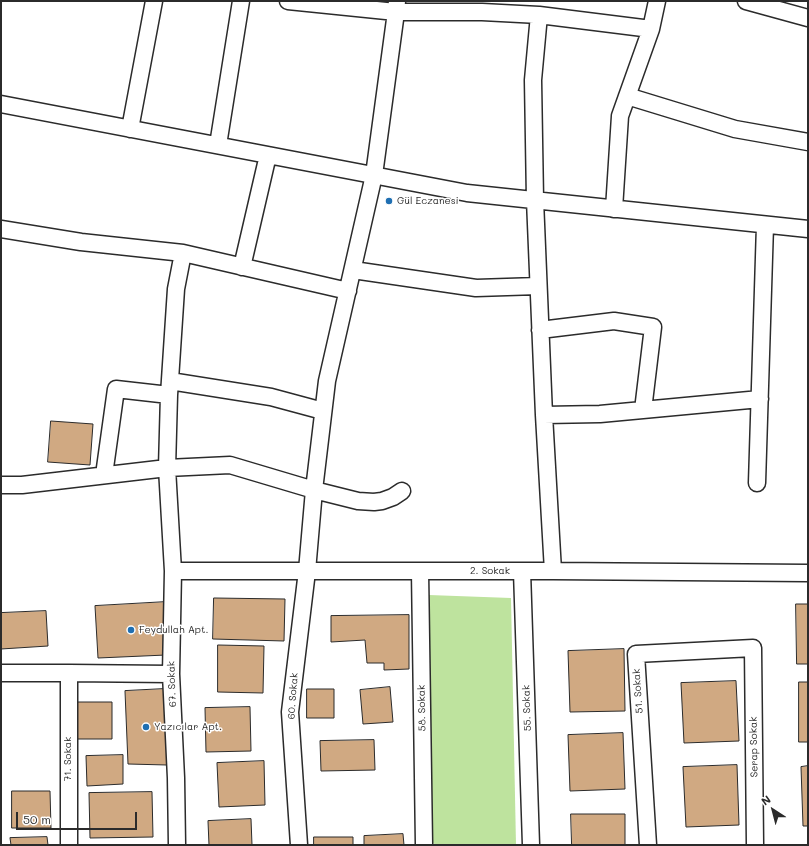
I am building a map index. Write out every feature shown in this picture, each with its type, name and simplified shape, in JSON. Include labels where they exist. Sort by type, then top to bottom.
[{"type":"street","points":[[130,129],[154,1]]},
{"type":"street","points":[[218,145],[241,1]]},
{"type":"street","points":[[288,1],[539,14],[651,29]]},
{"type":"street","points":[[614,209],[620,116],[651,29],[657,1]]},
{"type":"street","points":[[746,1],[808,18]]},
{"type":"street","name":"60. Sokak","points":[[299,845],[290,712],[307,571],[314,490],[327,381],[374,175],[396,6]]},
{"type":"street","points":[[539,14],[533,80],[534,200],[553,571]]},
{"type":"street","points":[[627,96],[735,129],[808,142]]},
{"type":"street","points":[[1,104],[467,193],[808,229]]},
{"type":"street","points":[[242,267],[268,155]]},
{"type":"street","points":[[757,483],[765,225]]},
{"type":"street","points":[[1,228],[81,242],[183,253],[348,291]]},
{"type":"street","name":"67. Sokak","points":[[176,845],[176,778],[171,674],[173,571],[166,468],[176,289],[183,253]]},
{"type":"street","points":[[353,270],[476,288],[538,286]]},
{"type":"street","points":[[540,330],[614,321],[653,327],[643,410]]},
{"type":"street","points":[[104,476],[116,389],[170,388],[271,397],[324,411]]},
{"type":"street","points":[[544,415],[600,414],[760,399]]},
{"type":"street","points":[[1,486],[22,485],[166,468],[230,466],[358,501],[382,501],[393,497],[402,491]]},
{"type":"street","name":"2. Sokak","points":[[173,571],[808,573]]},
{"type":"street","name":"58. Sokak","points":[[420,571],[424,845]]},
{"type":"street","name":"55. Sokak","points":[[522,571],[531,845]]},
{"type":"street","name":"51. Sokak","points":[[648,845],[636,654],[753,648]]},
{"type":"street","name":"Serap Sokak","points":[[753,648],[755,845]]},
{"type":"street","points":[[1,673],[171,674]]},
{"type":"street","name":"71. Sokak","points":[[69,673],[69,845]]},
{"type":"green space","points":[[429,595],[511,598],[516,845],[437,845],[430,842]]},
{"type":"building","points":[[51,421],[93,424],[90,465],[48,462]]},
{"type":"building","points":[[214,598],[285,599],[284,641],[213,639]]},
{"type":"building","name":"Feydullah Apt.","points":[[166,602],[166,655],[98,658],[95,606]]},
{"type":"building","points":[[796,604],[808,604],[808,664],[797,664]]},
{"type":"building","points":[[46,611],[48,646],[1,649],[1,613]]},
{"type":"building","points":[[409,615],[409,669],[384,670],[384,663],[367,663],[365,640],[331,642],[331,616]]},
{"type":"building","points":[[218,645],[264,646],[263,693],[218,692]]},
{"type":"building","points":[[624,649],[625,711],[570,712],[568,651]]},
{"type":"building","points":[[736,681],[739,741],[684,743],[681,683]]},
{"type":"building","points":[[799,682],[808,682],[808,742],[799,742]]},
{"type":"building","points":[[390,687],[393,722],[363,724],[360,690]]},
{"type":"building","name":"Yazıcılar Apt.","points":[[164,689],[167,765],[128,764],[125,691]]},
{"type":"building","points":[[307,689],[334,689],[334,718],[307,718]]},
{"type":"building","points":[[76,702],[112,702],[112,739],[76,739]]},
{"type":"building","points":[[250,707],[251,751],[206,752],[205,708]]},
{"type":"building","points":[[623,733],[625,789],[570,791],[568,735]]},
{"type":"building","points":[[374,740],[375,770],[321,771],[320,741]]},
{"type":"building","points":[[123,755],[123,784],[87,786],[86,756]]},
{"type":"building","points":[[264,761],[265,805],[219,807],[217,763]]},
{"type":"building","points":[[737,765],[739,825],[686,827],[683,767]]},
{"type":"building","points":[[808,766],[808,826],[803,826],[801,767]]},
{"type":"building","points":[[12,791],[50,791],[51,828],[12,828]]},
{"type":"building","points":[[152,792],[153,837],[90,838],[89,793]]},
{"type":"building","points":[[571,814],[625,814],[625,845],[572,845]]},
{"type":"building","points":[[251,819],[252,845],[209,845],[208,821]]},
{"type":"building","points":[[403,834],[404,845],[364,845],[364,836]]},
{"type":"building","points":[[47,837],[48,845],[11,845],[10,838]]},
{"type":"building","points":[[314,837],[353,837],[353,845],[314,845]]},
{"type":"place","name":"Gül Eczanesi","points":[[389,201]]},
{"type":"place","name":"Feydullah Apt.","points":[[131,630]]},
{"type":"place","name":"Yazıcılar Apt.","points":[[146,727]]}]
